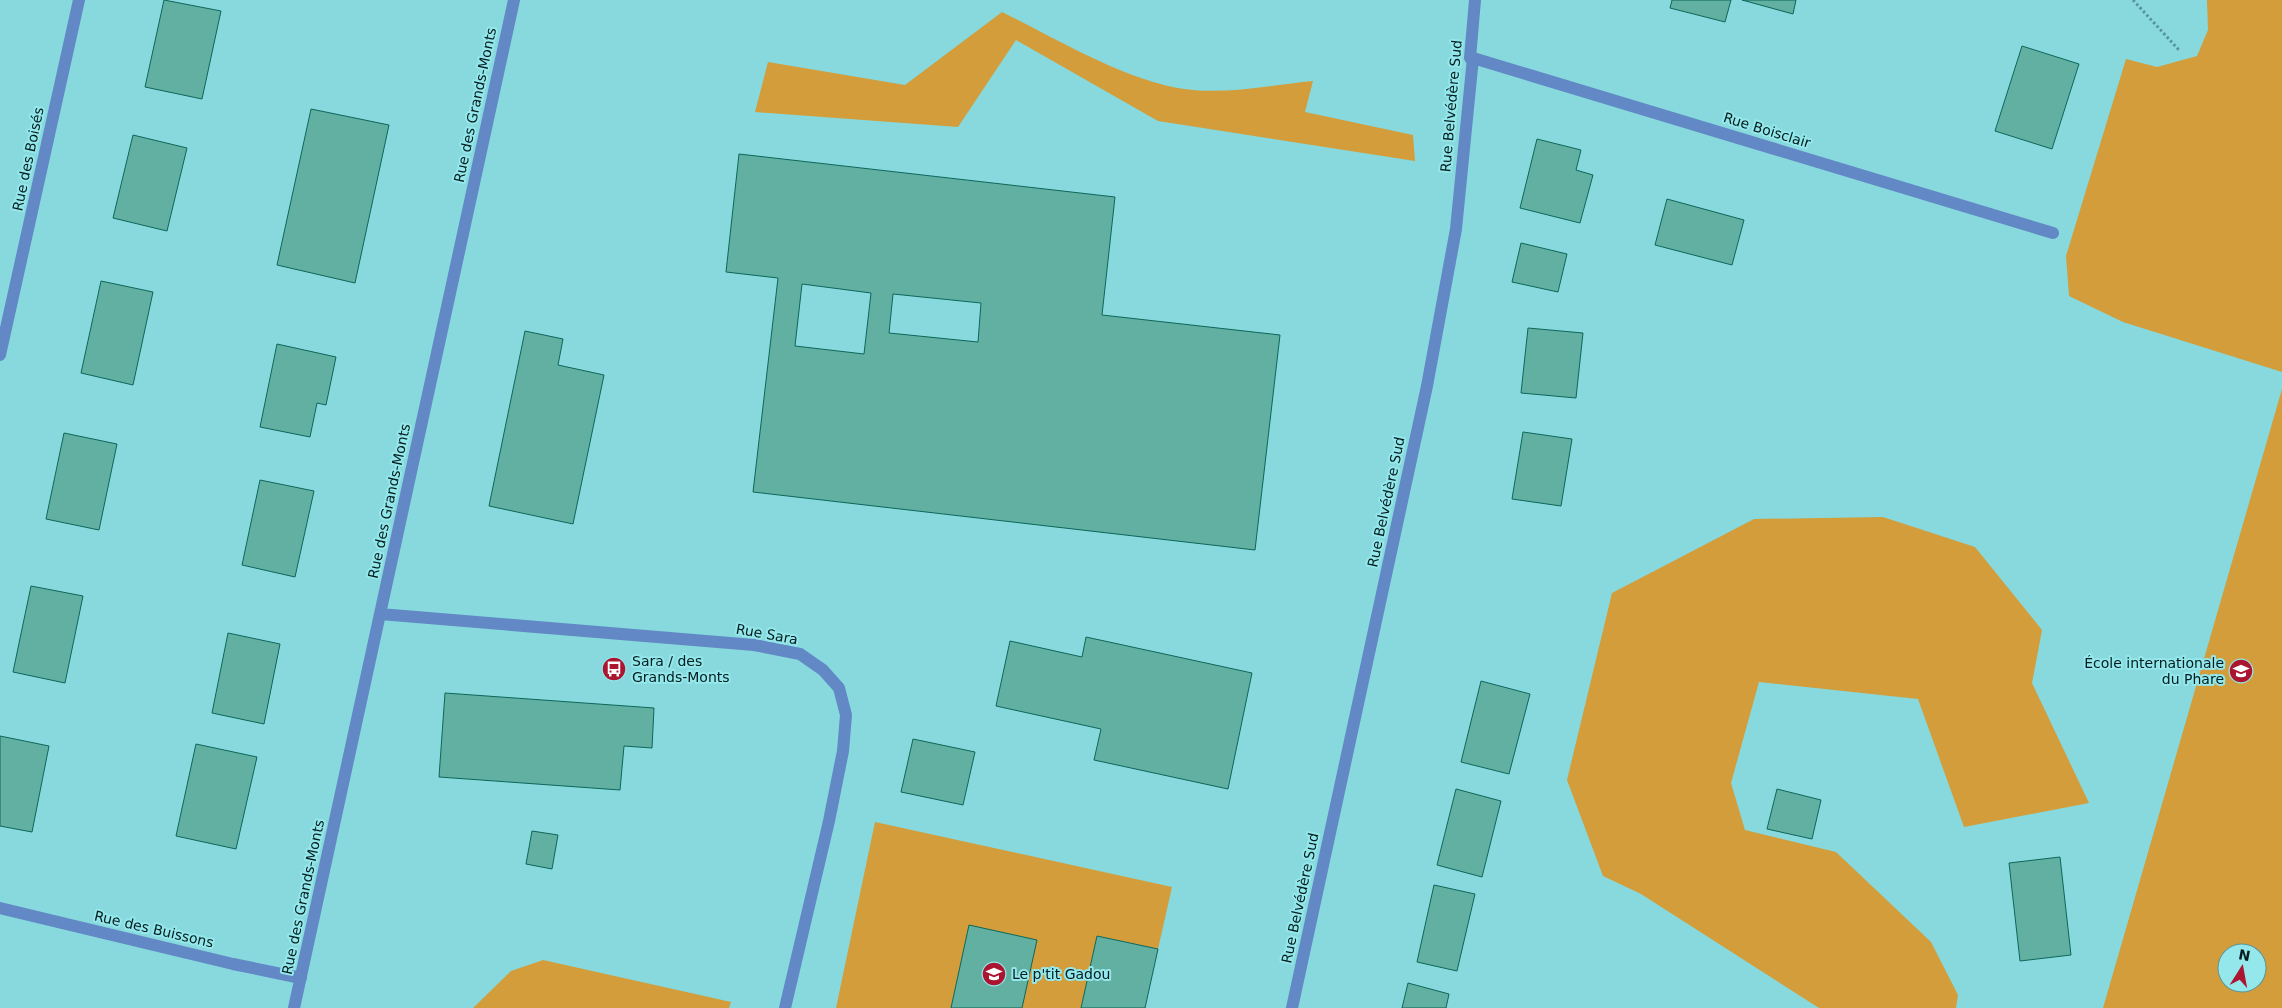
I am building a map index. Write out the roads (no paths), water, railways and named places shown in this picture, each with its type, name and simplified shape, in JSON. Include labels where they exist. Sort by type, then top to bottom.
[{"type":"street","name":"Rue des Boisés","points":[[0,355],[6,297],[79,0]]},
{"type":"street","name":"Rue des Grands-Monts","points":[[294,1008],[514,0]]},
{"type":"street","name":"Rue Belvédère Sud","points":[[1292,1008],[1427,386],[1456,229],[1473,58],[1470,58],[1475,0]]},
{"type":"street","name":"Rue Boisclair","points":[[1473,58],[2053,233]]},
{"type":"street","name":"Rue Sara","points":[[380,614],[754,645],[800,654],[823,670],[839,688],[846,714],[843,751],[829,821],[785,1008]]},
{"type":"street","name":"Rue des Buissons","points":[[0,908],[233,964],[301,978]]},
{"type":"place","name":"Sara / des Grands-Monts","points":[[614,669]]},
{"type":"place","name":"École internationale du Phare","points":[[2241,671]]},
{"type":"place","name":"Le p'tit Gadou","points":[[994,974]]}]
